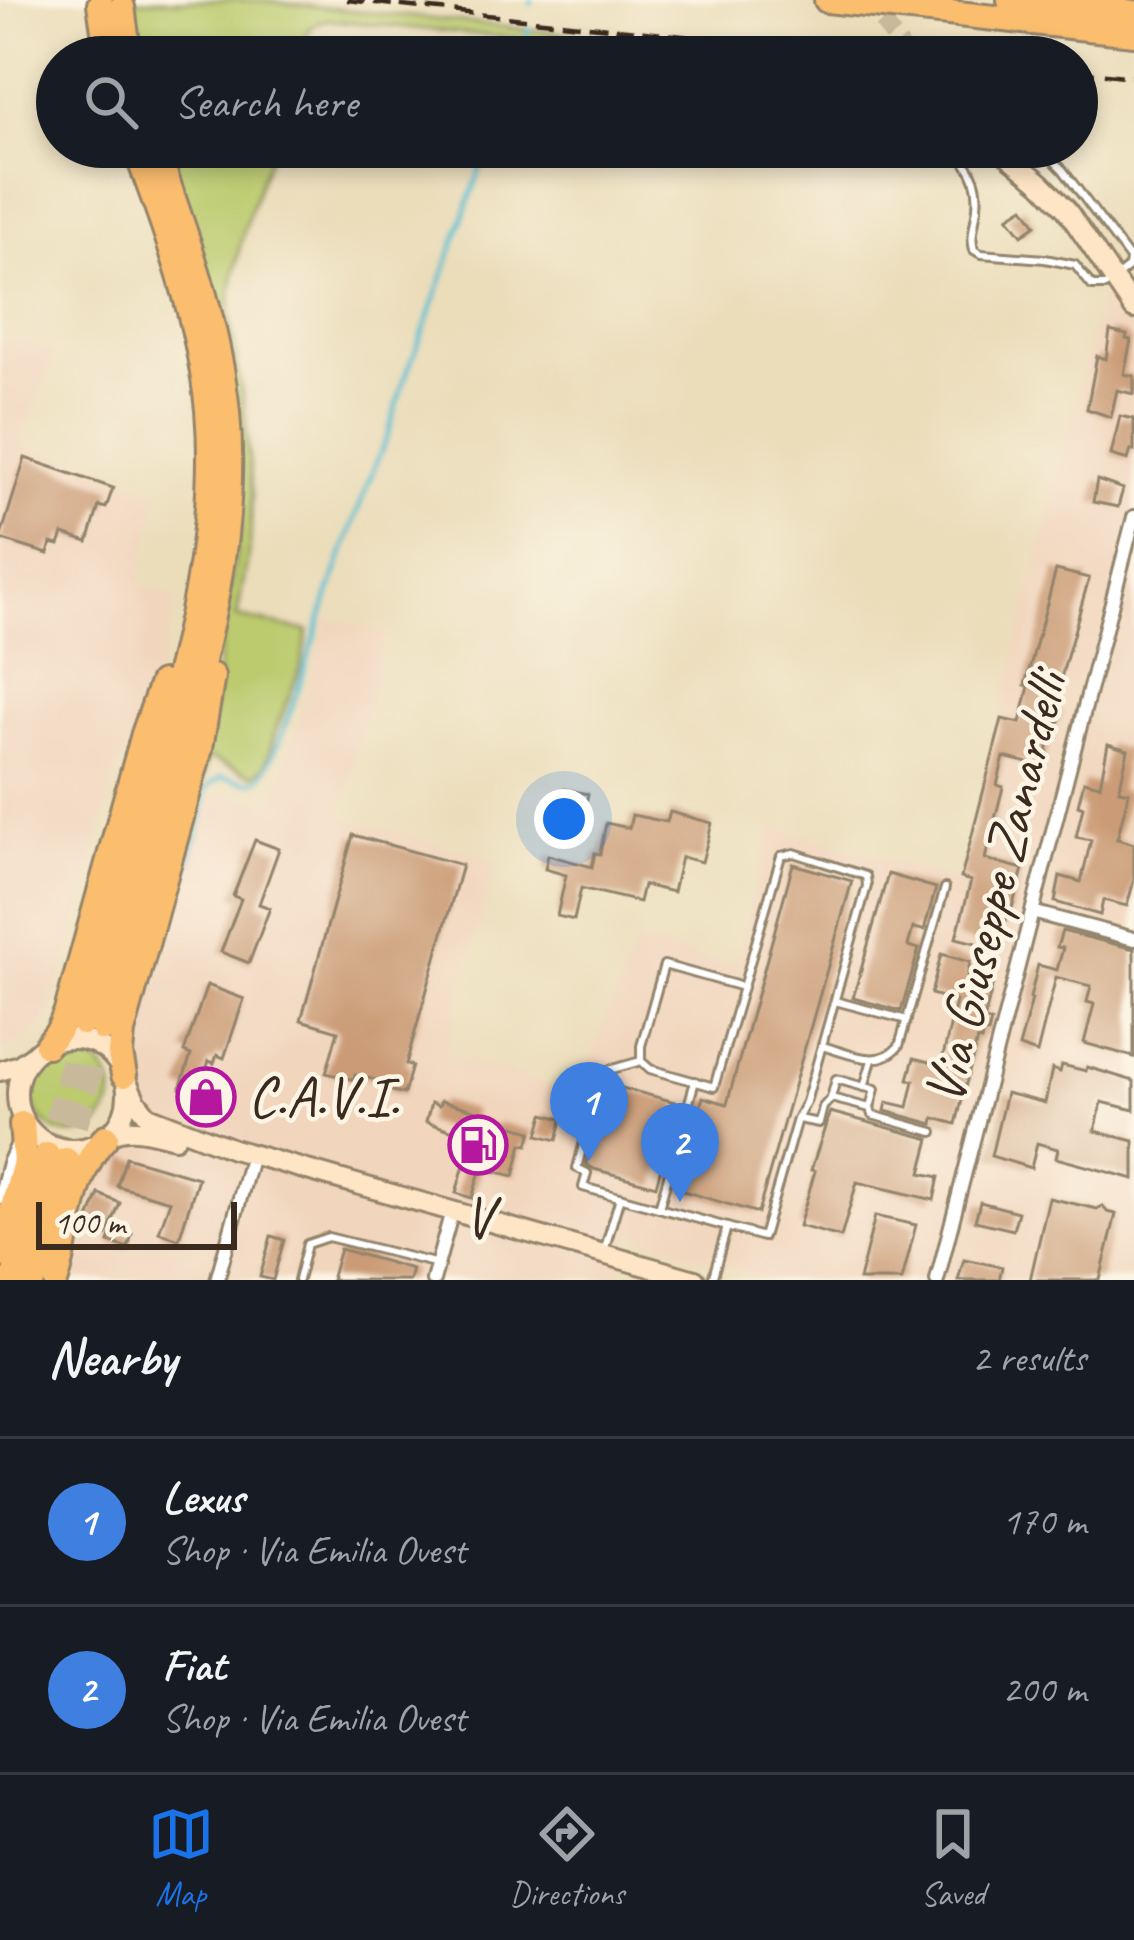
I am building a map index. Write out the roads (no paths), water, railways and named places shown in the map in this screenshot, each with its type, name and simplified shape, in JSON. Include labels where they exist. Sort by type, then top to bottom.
[{"type":"highway","points":[[827,0],[1134,33]]},
{"type":"highway","points":[[1010,0],[1134,13]]},
{"type":"highway","points":[[109,36],[111,6],[122,36]]},
{"type":"highway","points":[[142,168],[192,322],[204,380],[210,452],[208,525],[191,622],[93,1026],[207,643],[224,553],[230,484]]},
{"type":"highway","points":[[124,1076],[123,1025],[207,714],[233,546],[226,401],[214,332],[162,168]]},
{"type":"highway","points":[[40,1050],[59,1030],[67,1011],[144,734],[180,633],[197,554],[210,452]]},
{"type":"highway","points":[[0,1255],[26,1156],[21,1118]]},
{"type":"highway","points":[[56,1280],[82,1173],[106,1137]]},
{"type":"highway","points":[[13,1280],[56,1158],[33,1280]]},
{"type":"main road","points":[[1023,168],[1066,209],[1134,310]]},
{"type":"main road","points":[[0,1071],[71,1039],[96,1044],[110,1054],[139,1106],[152,1118],[242,1152]]},
{"type":"main road","points":[[21,1118],[19,1078],[40,1050]]},
{"type":"main road","points":[[106,1137],[125,1109],[124,1076]]},
{"type":"main road","points":[[0,1090],[12,1098],[34,1134],[57,1146],[82,1148],[116,1131],[132,1129],[242,1152],[694,1280]]},
{"type":"street","name":"Via Giuseppe Zanardelli","points":[[938,1280],[1134,518]]},
{"type":"street","points":[[1032,912],[1134,938]]},
{"type":"street","points":[[0,1197],[22,1135],[21,1118]]},
{"type":"street","points":[[216,1277],[241,1195],[242,1152]]},
{"type":"street","points":[[433,1280],[452,1211]]},
{"type":"lane","points":[[969,168],[978,184],[979,200],[971,242],[974,250],[1076,266],[1095,288],[1102,288],[1130,265],[1129,256],[1061,168]]},
{"type":"lane","points":[[641,1061],[604,1073],[576,1164],[586,1173],[583,1187],[763,1237],[868,880],[862,873],[794,853],[778,861],[743,987],[714,1087],[650,1069],[641,1061],[640,1046],[664,965],[743,987]]},
{"type":"lane","points":[[822,1046],[872,1060],[892,1055],[907,1021],[945,888]]},
{"type":"lane","points":[[835,1000],[907,1021]]},
{"type":"lane","points":[[864,1087],[872,1060]]},
{"type":"lane","points":[[797,1119],[819,1123],[836,1079],[875,1089],[872,1115],[933,1132]]},
{"type":"lane","points":[[659,1208],[694,1081]]},
{"type":"lane","points":[[831,1098],[870,1108]]},
{"type":"lane","points":[[603,1254],[620,1197]]},
{"type":"lane","points":[[712,1280],[727,1227]]},
{"type":"lane","points":[[298,1280],[307,1244],[328,1238],[437,1264]]},
{"type":"waterway","points":[[531,4],[532,0]]},
{"type":"waterway","points":[[527,36],[529,28]]},
{"type":"waterway","points":[[189,864],[208,787],[221,777],[257,780],[274,752],[481,168]]},
{"type":"tunnel","points":[[867,0],[893,36]]},
{"type":"tunnel","points":[[47,1155],[83,1023]]},
{"type":"tunnel","points":[[66,1160],[103,1029]]},
{"type":"railway","points":[[347,0],[682,36]]},
{"type":"railway","points":[[1098,73],[1134,77]]},
{"type":"place","name":"C.A.V.I.","points":[[206,1097]]},
{"type":"place","name":"V","points":[[478,1145]]},
{"type":"place","name":"Lexus","points":[[589,1161]]},
{"type":"place","name":"Fiat","points":[[680,1202]]}]
